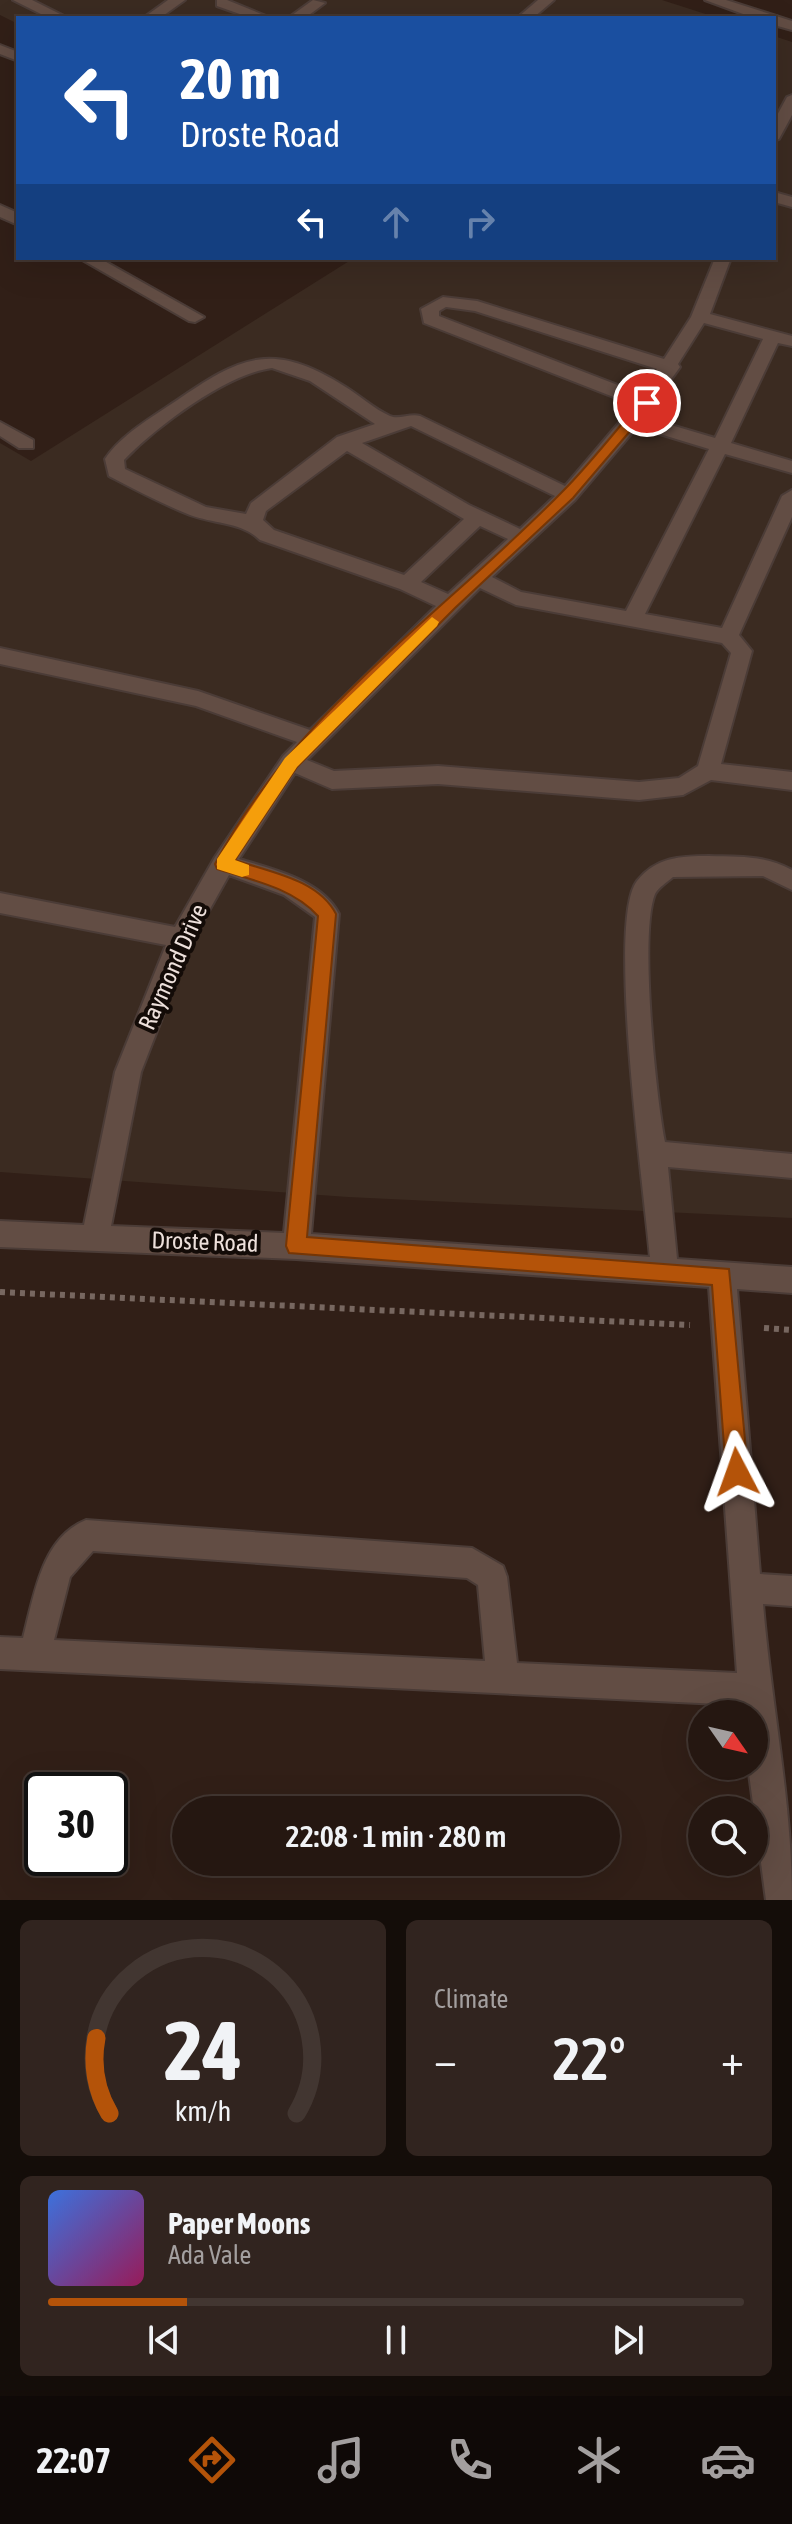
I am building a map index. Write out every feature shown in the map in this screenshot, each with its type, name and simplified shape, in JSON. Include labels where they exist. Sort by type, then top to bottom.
[{"type":"street","points":[[20,0],[56,16]]},
{"type":"street","points":[[153,16],[178,0]]},
{"type":"street","points":[[527,16],[547,0]]},
{"type":"street","points":[[712,0],[762,16]]},
{"type":"street","points":[[298,16],[317,1]]},
{"type":"street","points":[[222,3],[258,16]]},
{"type":"street","points":[[776,132],[792,100]]},
{"type":"street","points":[[91,260],[195,317]]},
{"type":"street","name":"Raymond Drive","points":[[95,1239],[128,1072],[181,938],[223,864],[291,762],[312,739],[450,604],[568,495],[633,420],[671,367],[700,317],[722,260]]},
{"type":"street","points":[[647,403],[430,319],[430,309],[443,302],[463,303],[671,367]]},
{"type":"street","points":[[700,317],[792,341]]},
{"type":"street","points":[[631,621],[773,336]]},
{"type":"street","points":[[387,423],[288,366],[256,363],[128,445],[114,459],[116,472],[219,518],[253,521],[267,535],[407,584],[450,604]]},
{"type":"street","points":[[253,521],[258,508],[344,441],[387,423],[413,420],[568,495]]},
{"type":"street","points":[[633,420],[792,467]]},
{"type":"street","points":[[0,428],[26,444]]},
{"type":"street","points":[[344,441],[477,517],[523,538]]},
{"type":"street","points":[[728,637],[792,496]]},
{"type":"street","points":[[407,584],[477,517]]},
{"type":"street","points":[[479,579],[516,598],[728,637],[742,651],[708,771]]},
{"type":"street","points":[[0,656],[198,699],[312,739]]},
{"type":"street","points":[[291,762],[332,780],[438,775],[639,791],[683,786],[708,771],[792,781]]},
{"type":"street","points":[[223,864],[295,888],[314,899],[327,914],[296,1246]]},
{"type":"street","points":[[665,1274],[654,1153],[644,1102],[637,930],[645,888],[666,869],[685,865],[766,867],[792,881]]},
{"type":"street","points":[[0,903],[181,938]]},
{"type":"street","points":[[654,1153],[776,1167],[792,1166]]},
{"type":"street","name":"Droste Road","points":[[0,1234],[296,1246],[665,1274],[792,1280]]},
{"type":"street","points":[[722,1276],[754,1690],[783,1900]]},
{"type":"street","points":[[35,1654],[57,1569],[86,1535],[472,1563],[492,1577],[503,1677]]},
{"type":"street","points":[[746,1588],[792,1591]]},
{"type":"street","points":[[0,1653],[754,1690]]},
{"type":"path","points":[[0,1292],[792,1330]]},
{"type":"shaded area","points":[[0,0],[662,0],[712,16],[16,16],[16,23],[0,15]]},
{"type":"shaded area","points":[[776,37],[792,42],[792,1218],[348,1197],[0,1172],[0,443],[31,461],[351,260],[776,260]]},
{"type":"slow traffic","points":[[242,870],[223,864],[291,762],[432,622]]},
{"type":"route","points":[[647,403],[568,495],[450,604],[312,739],[291,762],[223,864],[295,888],[314,899],[327,914],[296,1246],[722,1276],[737,1472]]}]
